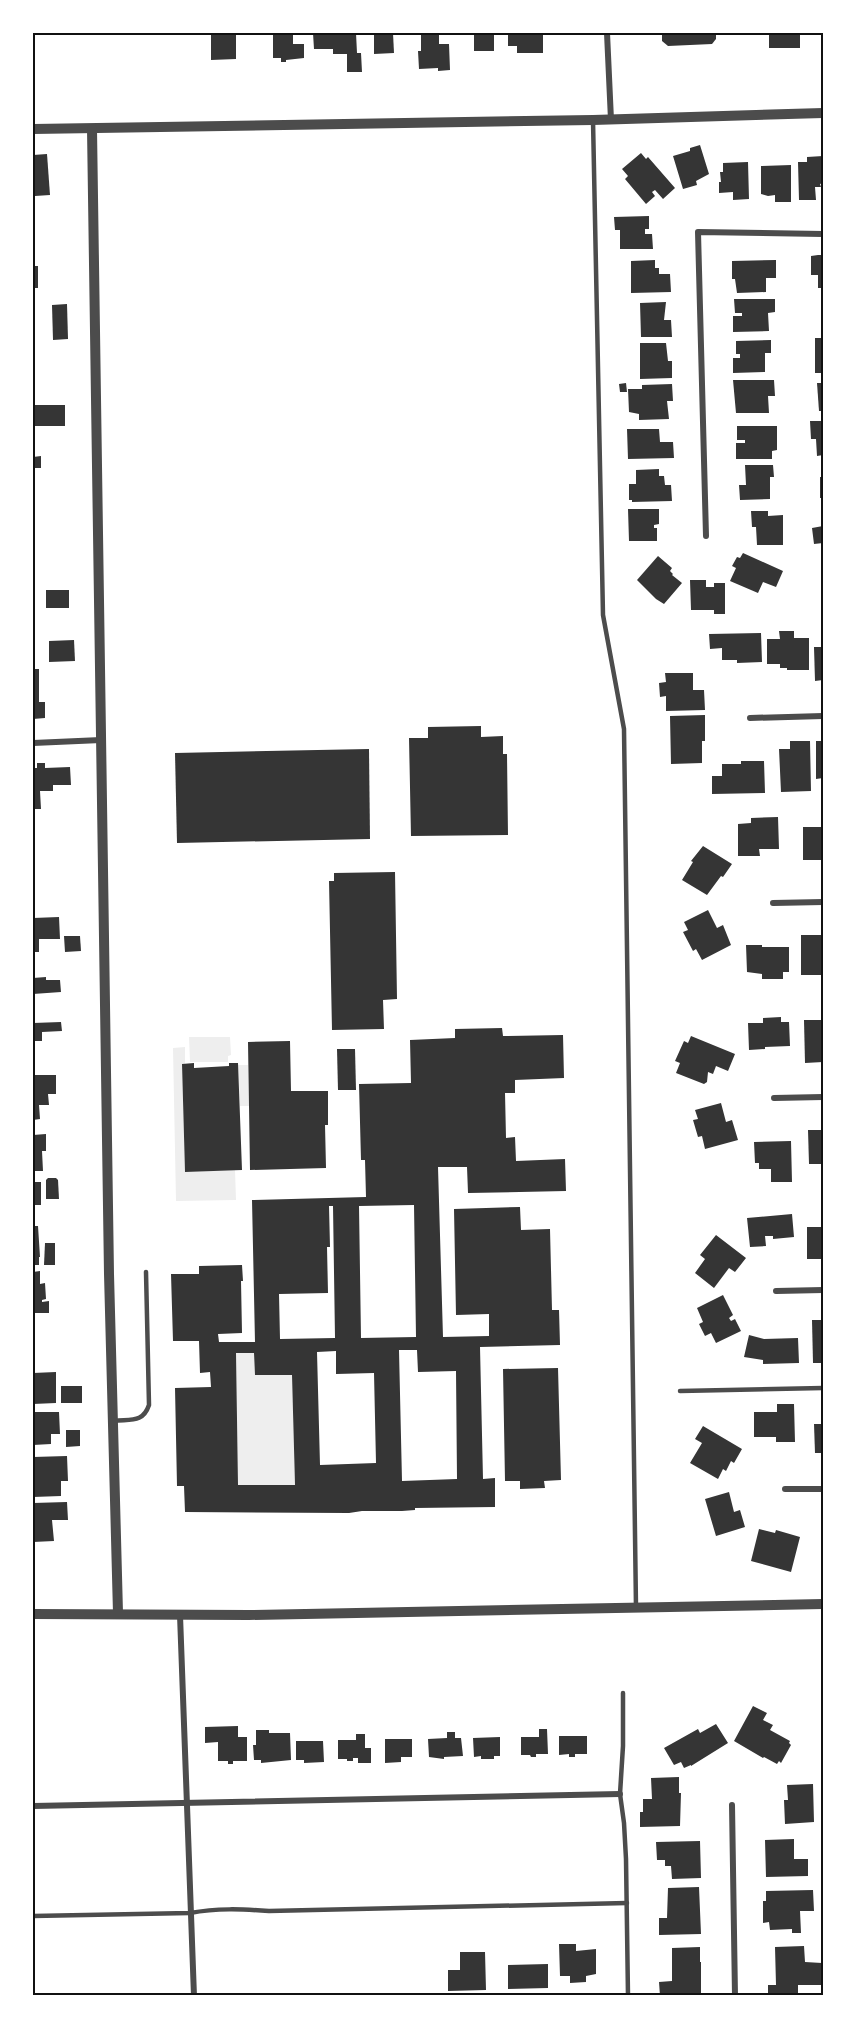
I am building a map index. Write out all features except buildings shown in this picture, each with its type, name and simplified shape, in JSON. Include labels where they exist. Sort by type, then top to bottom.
[{"type":"street","points":[[608,33],[611,120]]},
{"type":"street","points":[[33,129],[611,120],[823,113]]},
{"type":"street","points":[[92,129],[109,1274],[118,1613]]},
{"type":"street","points":[[706,536],[698,232],[823,234]]},
{"type":"street","points":[[750,718],[823,716]]},
{"type":"street","points":[[33,743],[102,740]]},
{"type":"street","points":[[773,903],[823,902]]},
{"type":"street","points":[[774,1098],[823,1097]]},
{"type":"street","points":[[776,1291],[823,1290]]},
{"type":"street","points":[[785,1489],[823,1489]]},
{"type":"street","points":[[33,1614],[180,1615],[823,1604]]},
{"type":"street","points":[[180,1615],[194,1996]]},
{"type":"street","points":[[33,1806],[620,1794]]},
{"type":"street","points":[[732,1805],[735,1996]]},
{"type":"lane","points":[[593,120],[603,615],[624,729],[636,1608]]},
{"type":"lane","points":[[114,1421],[141,1418],[146,1414],[149,1405],[146,1272]]},
{"type":"lane","points":[[680,1391],[823,1388]]},
{"type":"lane","points":[[623,1693],[620,1794],[624,1822],[628,1996]]},
{"type":"lane","points":[[33,1916],[190,1913],[235,1908],[281,1910],[627,1903]]},
{"type":"shaded area","points":[[189,1037],[230,1037],[231,1055],[228,1056],[228,1062],[190,1062]]},
{"type":"shaded area","points":[[185,1047],[185,1064],[182,1064],[185,1172],[235,1170],[236,1200],[176,1201],[173,1048]]},
{"type":"shaded area","points":[[238,1065],[248,1065],[249,1106],[240,1106]]},
{"type":"shaded area","points":[[236,1353],[254,1353],[255,1375],[292,1375],[295,1485],[238,1485]]}]
